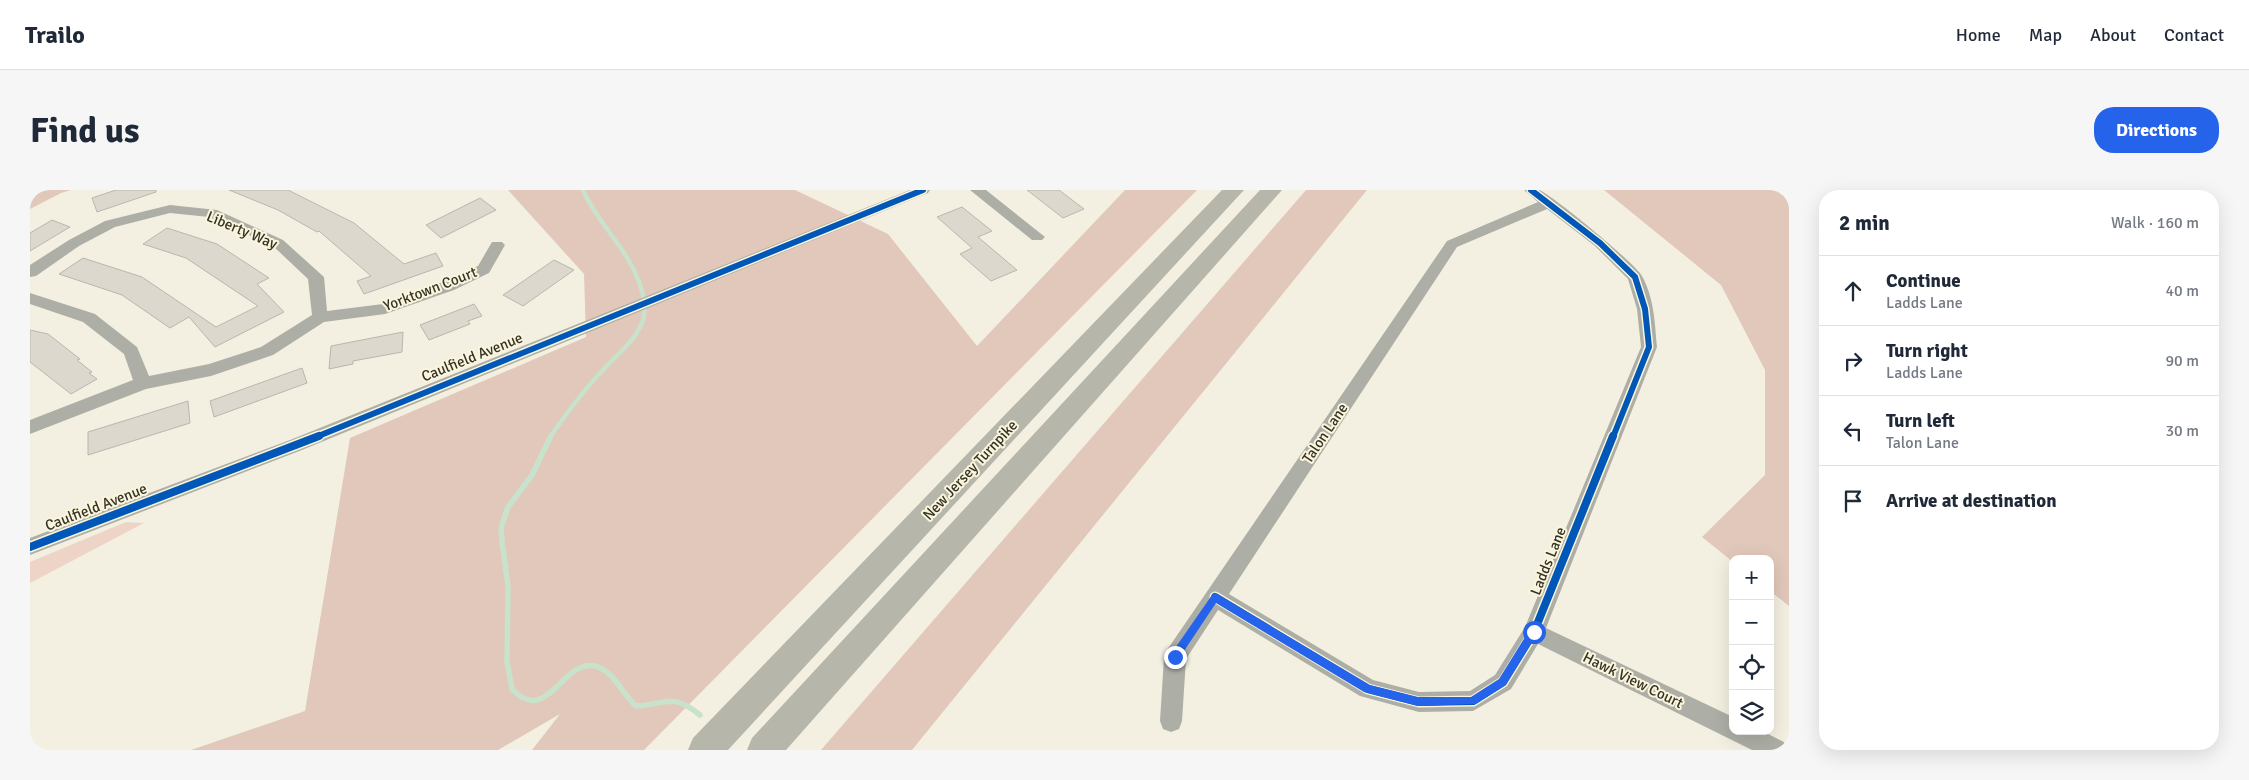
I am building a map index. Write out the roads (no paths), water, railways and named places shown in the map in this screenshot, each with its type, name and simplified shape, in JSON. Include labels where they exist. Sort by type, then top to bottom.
[{"type":"highway","name":"New Jersey Turnpike","points":[[705,750],[1234,190]]},
{"type":"highway","points":[[764,750],[1272,190]]},
{"type":"street","name":"Caulfield Avenue","points":[[30,547],[296,444],[923,190]]},
{"type":"street","points":[[977,190],[1037,237]]},
{"type":"street","name":"Ladds Lane","points":[[1215,597],[1368,689],[1418,702],[1473,701],[1503,682],[1534,632],[1649,347],[1646,309],[1635,277],[1600,243],[1531,190]]},
{"type":"street","name":"Talon Lane","points":[[1171,721],[1175,657],[1452,244],[1491,226],[1550,203]]},
{"type":"street","name":"Liberty Way","points":[[30,272],[74,243],[110,224],[170,209],[212,213],[278,243],[316,277],[320,316]]},
{"type":"street","name":"Yorktown Court","points":[[320,316],[385,309],[448,286],[484,269],[496,245]]},
{"type":"street","points":[[30,298],[89,318],[131,351],[144,383]]},
{"type":"street","points":[[30,427],[144,383],[211,370],[267,351],[320,316]]},
{"type":"street","name":"Hawk View Court","points":[[1534,632],[1729,727]]},
{"type":"street","points":[[1746,735],[1776,750]]},
{"type":"waterway","points":[[550,437],[588,387],[638,332],[644,313],[641,288],[632,265],[596,213],[583,190]]},
{"type":"waterway","points":[[551,436],[532,475],[508,507],[501,528],[508,585],[507,662],[512,689],[525,699],[536,700],[546,696],[575,670],[586,666],[598,667],[614,679],[636,706],[669,701],[682,704],[700,715]]}]
